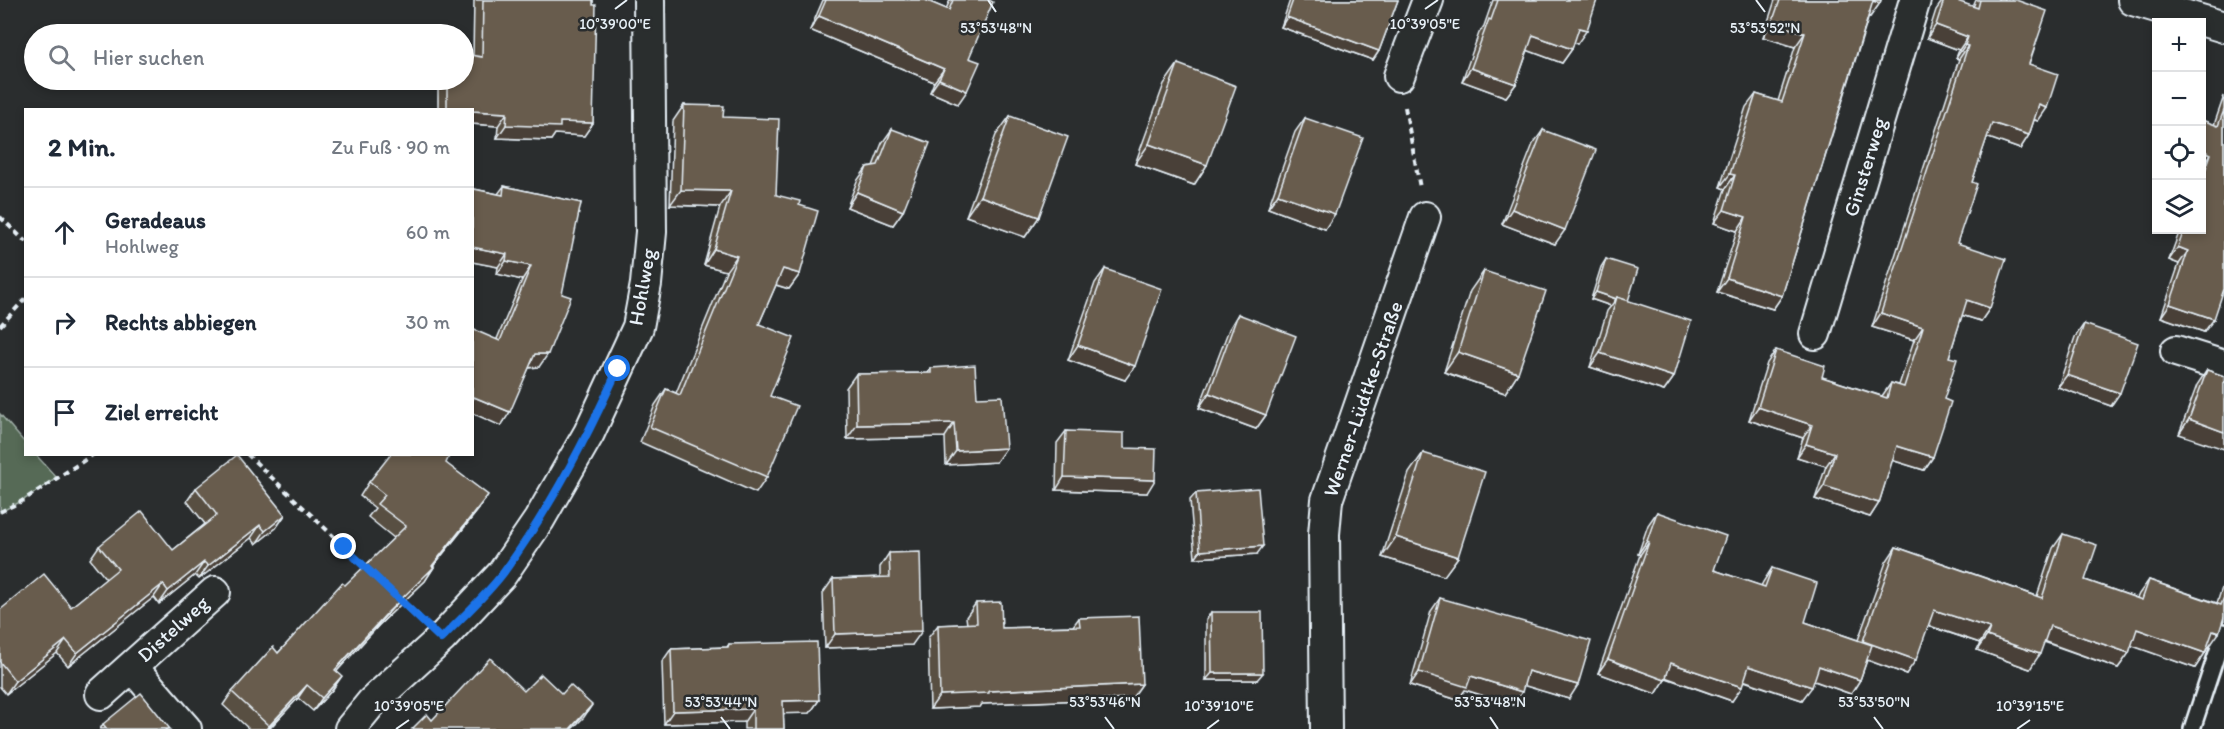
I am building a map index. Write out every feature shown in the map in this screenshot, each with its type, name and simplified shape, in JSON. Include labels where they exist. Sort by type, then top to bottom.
[{"type":"street","name":"Hohlweg","points":[[350,729],[372,702],[441,639],[502,574],[539,520],[589,433],[638,327],[646,284],[651,231],[649,0]]},
{"type":"street","points":[[1399,76],[1428,0]]},
{"type":"street","name":"Ginsterweg","points":[[1815,334],[1915,0]]},
{"type":"street","points":[[2133,0],[2224,27]]},
{"type":"street","name":"Werner-Lüdtke-Straße","points":[[1326,729],[1324,534],[1327,500],[1425,217]]},
{"type":"street","points":[[2176,351],[2224,366]]},
{"type":"street","name":"Distelweg","points":[[101,694],[215,592]]},
{"type":"street","name":"Distelweg","points":[[132,667],[186,729]]},
{"type":"lane","points":[[2192,729],[2224,632]]},
{"type":"path","points":[[1399,76],[1425,217]]},
{"type":"path","points":[[0,217],[24,240]]},
{"type":"path","points":[[0,326],[24,300]]},
{"type":"path","points":[[0,512],[22,501],[91,456]]},
{"type":"path","points":[[249,456],[374,575]]},
{"type":"path","points":[[399,599],[441,639]]},
{"type":"green space","points":[[0,414],[24,442],[24,456],[37,456],[57,478],[22,501],[0,512]]},
{"type":"building","points":[[483,0],[593,0],[593,5],[596,5],[593,123],[560,122],[560,127],[506,125],[507,113],[474,111],[474,108],[447,108],[447,90],[474,90],[474,56],[482,57]]},
{"type":"building","points":[[826,0],[925,0],[949,10],[953,0],[993,2],[969,58],[980,62],[967,91],[939,79],[944,69],[819,16]]},
{"type":"building","points":[[1293,0],[1398,0],[1379,51],[1287,17]]},
{"type":"building","points":[[1498,0],[1597,0],[1587,30],[1579,28],[1572,49],[1533,35],[1516,84],[1471,68]]},
{"type":"building","points":[[1780,0],[1881,0],[1880,3],[1873,1],[1782,296],[1727,278],[1746,217],[1724,210],[1735,175],[1730,174],[1756,94],[1782,102],[1805,33],[1772,23]]},
{"type":"building","points":[[1944,0],[1954,0],[1978,8],[1980,0],[2016,0],[2047,11],[2029,64],[2058,74],[2047,108],[2039,105],[2029,135],[1992,123],[1972,182],[1977,184],[1957,243],[2006,259],[1990,308],[1967,300],[1949,357],[1957,359],[1944,399],[1951,402],[1933,457],[1897,446],[1879,503],[1824,486],[1835,453],[1806,444],[1812,425],[1758,407],[1776,350],[1825,366],[1822,377],[1887,398],[1891,383],[1904,387],[1923,327],[1881,313],[1968,46],[1965,45],[1968,37],[1936,25]]},
{"type":"building","points":[[1178,64],[1236,86],[1207,165],[1149,144]]},
{"type":"building","points":[[684,105],[724,106],[723,117],[779,119],[776,195],[800,201],[799,205],[818,211],[800,274],[783,269],[759,324],[794,338],[770,396],[797,406],[767,477],[650,427],[666,389],[680,395],[737,256],[714,249],[731,191],[681,190]]},
{"type":"building","points":[[2224,110],[2224,289],[2214,319],[2170,304],[2188,251],[2178,247],[2183,234],[2206,234],[2206,168],[2211,154],[2206,152],[2206,122],[2218,126]]},
{"type":"building","points":[[1010,116],[1068,137],[1039,217],[980,196]]},
{"type":"building","points":[[1305,118],[1363,138],[1335,214],[1278,194]]},
{"type":"building","points":[[892,129],[930,143],[903,211],[857,192],[867,167],[878,165]]},
{"type":"building","points":[[1543,130],[1596,150],[1565,230],[1512,209]]},
{"type":"building","points":[[504,186],[581,203],[562,294],[571,297],[548,354],[535,354],[510,412],[474,397],[474,330],[500,341],[531,266],[506,261],[507,254],[474,247],[474,189],[503,195]]},
{"type":"building","points":[[1606,259],[1638,269],[1628,301],[1596,292]]},
{"type":"building","points":[[1105,269],[1162,289],[1135,366],[1078,345]]},
{"type":"building","points":[[1484,271],[1546,291],[1518,373],[1458,352]]},
{"type":"building","points":[[1617,297],[1691,321],[1674,377],[1600,353]]},
{"type":"building","points":[[1238,314],[1296,336],[1266,415],[1209,393]]},
{"type":"building","points":[[2084,324],[2138,343],[2120,393],[2067,375]]},
{"type":"building","points":[[975,365],[977,397],[1002,396],[1006,448],[956,451],[954,423],[857,425],[856,374],[931,373],[931,368]]},
{"type":"building","points":[[2207,370],[2224,376],[2224,432],[2189,419]]},
{"type":"building","points":[[1066,431],[1124,433],[1124,448],[1156,449],[1155,480],[1064,477]]},
{"type":"building","points":[[1423,453],[1485,472],[1458,557],[1396,537]]},
{"type":"building","points":[[238,456],[285,515],[265,531],[260,525],[208,566],[204,562],[168,591],[163,584],[77,653],[66,640],[15,681],[0,662],[0,610],[44,574],[71,607],[118,569],[99,546],[142,511],[173,550],[217,515],[196,488]]},
{"type":"building","points":[[389,456],[449,456],[446,463],[488,495],[432,566],[434,567],[388,612],[335,670],[342,676],[322,698],[307,685],[269,726],[232,692],[273,647],[278,653],[342,583],[345,585],[406,526],[377,504],[385,495],[369,482]]},
{"type":"building","points":[[1258,488],[1263,546],[1200,551],[1196,493]]},
{"type":"building","points":[[1657,512],[1726,536],[1714,570],[1765,587],[1772,568],[1817,583],[1805,622],[1872,645],[1860,680],[1819,666],[1812,687],[1749,666],[1742,687],[1671,663],[1665,680],[1608,659],[1649,542],[1647,541]]},
{"type":"building","points":[[2063,534],[2097,545],[2085,580],[2142,600],[2149,580],[2221,605],[2224,597],[2224,617],[2219,633],[2213,631],[2205,653],[2137,629],[2129,653],[2050,626],[2040,654],[1987,636],[1990,628],[1934,610],[1916,660],[1863,641],[1896,547],[2042,598]]},
{"type":"building","points":[[920,552],[922,631],[835,634],[833,579],[890,577],[889,553]]},
{"type":"building","points":[[1440,598],[1591,641],[1578,685],[1528,671],[1522,692],[1471,676],[1467,687],[1419,672]]},
{"type":"building","points":[[1001,602],[1002,628],[1080,626],[1079,618],[1139,616],[1142,684],[940,695],[938,625],[977,623],[976,603]]},
{"type":"building","points":[[1211,612],[1262,612],[1263,673],[1212,673]]},
{"type":"building","points":[[817,642],[819,700],[783,701],[784,729],[753,729],[753,709],[673,711],[671,649],[728,647],[729,644]]},
{"type":"building","points":[[490,658],[524,691],[541,674],[562,694],[570,685],[592,705],[570,729],[412,729],[427,714],[432,720]]},
{"type":"building","points":[[141,693],[170,729],[107,729],[103,724]]},
{"type":"route","points":[[344,547],[441,639],[502,574],[539,520],[589,433],[618,369]]}]
